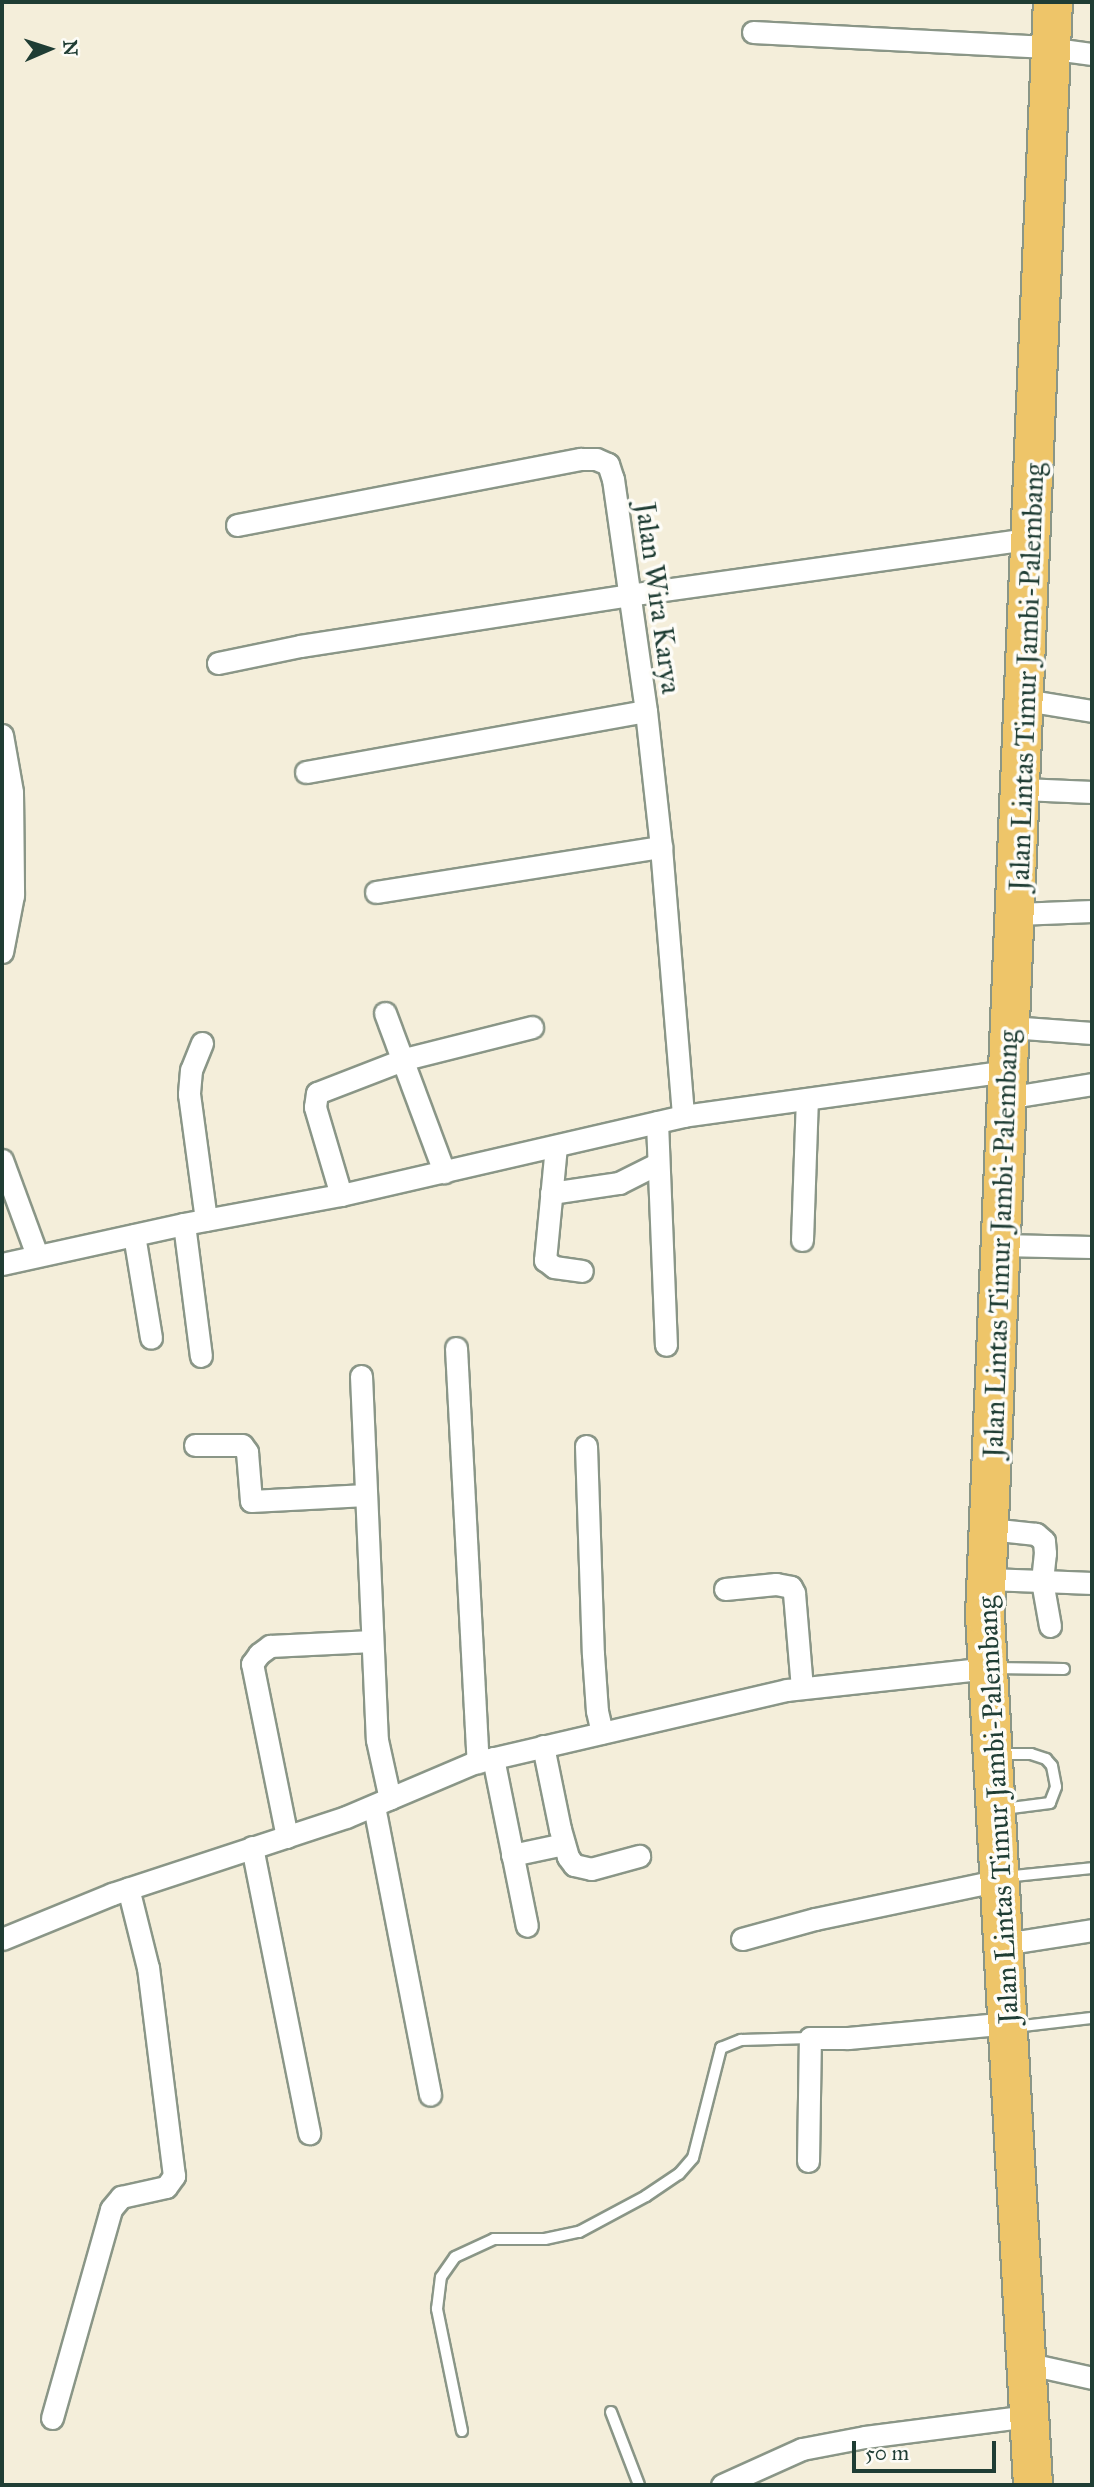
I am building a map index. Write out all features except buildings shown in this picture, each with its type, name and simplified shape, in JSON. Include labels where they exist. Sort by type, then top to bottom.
[{"type":"highway","name":"Jalan Lintas Timur Jambi-Palembang","points":[[1033,2485],[1020,2417],[990,1881],[981,1668],[976,1429],[1003,1081],[1010,1027],[1026,700],[1042,47],[1035,2]]},
{"type":"highway","name":"Jalan Lintas Timur Jambi-Palembang","points":[[1014,2485],[1025,2364],[998,2027],[1004,1944],[990,1881],[996,1810],[993,1754],[981,1668],[1000,1245],[1014,541],[1042,47],[1053,2]]},
{"type":"street","points":[[753,32],[1042,47],[1092,54]]},
{"type":"street","name":"Jalan Wira Karya","points":[[237,525],[581,459],[596,459],[608,464],[613,479],[646,711],[661,847],[683,1116]]},
{"type":"street","points":[[218,663],[313,644],[629,595],[1014,541]]},
{"type":"street","points":[[1026,700],[1092,711]]},
{"type":"street","points":[[306,772],[646,711]]},
{"type":"street","points":[[2,735],[12,792],[2,952]]},
{"type":"street","points":[[1022,789],[1092,792]]},
{"type":"street","points":[[376,892],[661,847]]},
{"type":"street","points":[[1017,914],[1092,911]]},
{"type":"street","points":[[385,1013],[405,1059],[444,1171]]},
{"type":"street","points":[[341,1195],[314,1099],[323,1090],[405,1059],[532,1027]]},
{"type":"street","points":[[1010,1027],[1092,1032]]},
{"type":"street","points":[[202,1043],[191,1070],[189,1094],[206,1220]]},
{"type":"street","points":[[2,1264],[184,1224],[341,1195],[683,1116],[807,1099],[1003,1081],[1092,1084]]},
{"type":"street","points":[[802,1240],[807,1099]]},
{"type":"street","points":[[657,1122],[666,1345]]},
{"type":"street","points":[[556,1146],[545,1260],[554,1267],[582,1271]]},
{"type":"street","points":[[2,1160],[37,1255]]},
{"type":"street","points":[[551,1194],[618,1183],[657,1164]]},
{"type":"street","points":[[184,1224],[201,1356]]},
{"type":"street","points":[[134,1235],[151,1338]]},
{"type":"street","points":[[1000,1245],[1092,1247]]},
{"type":"street","points":[[457,1348],[485,1760],[512,1855],[527,1926]]},
{"type":"street","points":[[361,1376],[382,1802],[430,2095]]},
{"type":"street","points":[[195,1445],[242,1445],[247,1452],[251,1501],[366,1494]]},
{"type":"street","points":[[586,1446],[593,1654],[597,1711],[603,1732]]},
{"type":"street","points":[[989,1529],[1027,1532],[1042,1537],[1045,1553],[1042,1581],[1050,1626]]},
{"type":"street","points":[[987,1579],[1092,1583]]},
{"type":"street","points":[[725,1589],[776,1584],[791,1587],[794,1593],[802,1688]]},
{"type":"street","points":[[287,1836],[253,1664],[259,1654],[270,1646],[372,1641]]},
{"type":"street","points":[[2,1939],[120,1891],[382,1802],[485,1760],[802,1688],[981,1668]]},
{"type":"street","points":[[543,1746],[568,1857],[580,1869],[639,1856]]},
{"type":"street","points":[[512,1855],[564,1844]]},
{"type":"street","points":[[252,1847],[309,2133]]},
{"type":"street","points":[[742,1939],[815,1919],[990,1881]]},
{"type":"street","points":[[52,2418],[111,2209],[121,2197],[166,2187],[174,2176],[148,1968],[120,1891]]},
{"type":"street","points":[[1004,1944],[1092,1930]]},
{"type":"street","points":[[808,2161],[810,2038],[848,2038],[998,2027]]},
{"type":"street","points":[[1025,2364],[1092,2378]]},
{"type":"street","points":[[722,2485],[803,2449],[865,2437],[1020,2417]]},
{"type":"lane","points":[[981,1668],[1063,1669]]},
{"type":"lane","points":[[993,1754],[1031,1754],[1046,1759],[1052,1766],[1056,1787],[1050,1803],[996,1810]]},
{"type":"lane","points":[[990,1881],[1092,1868]]},
{"type":"lane","points":[[998,2027],[1092,2018]]},
{"type":"lane","points":[[462,2431],[437,2309],[441,2277],[454,2257],[494,2239],[544,2239],[579,2232],[646,2196],[679,2174],[694,2158],[721,2048],[741,2040],[810,2038]]},
{"type":"lane","points":[[611,2412],[639,2485]]}]
